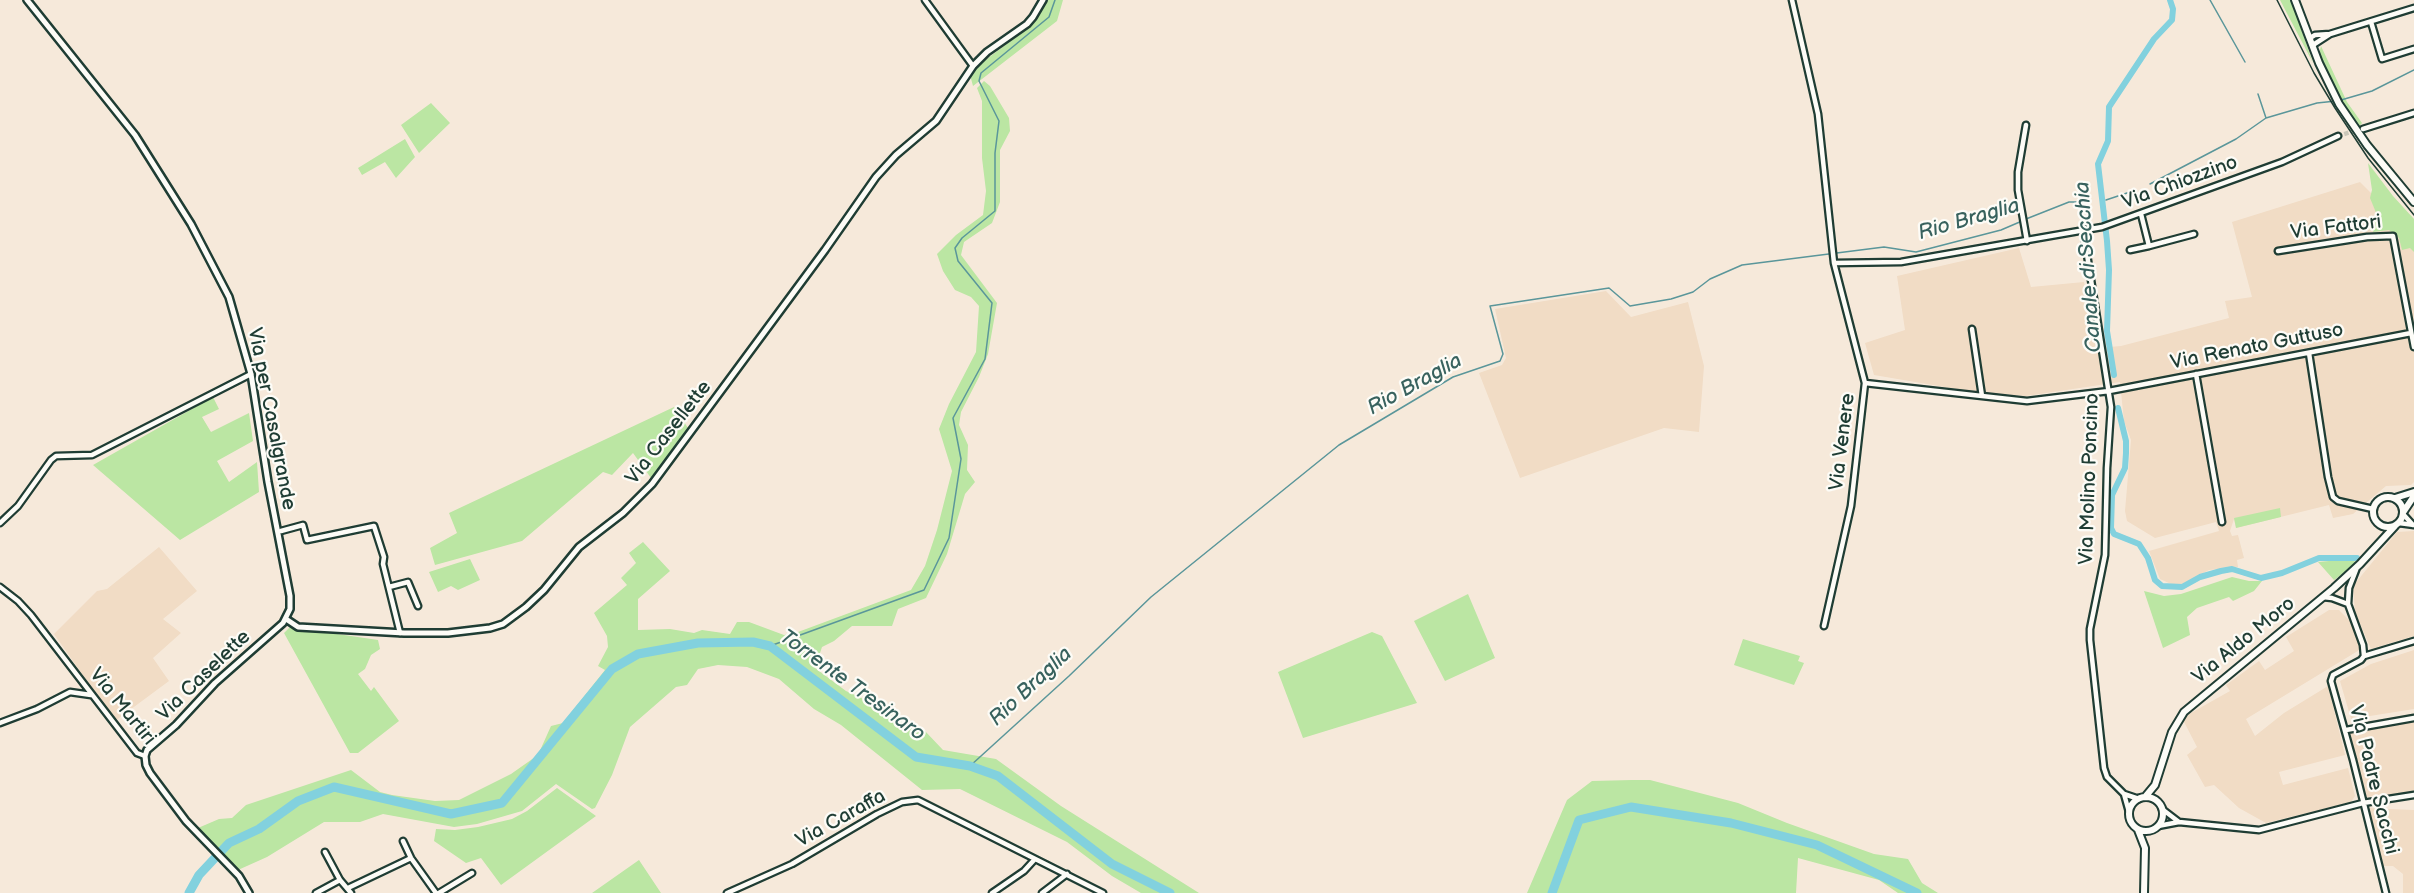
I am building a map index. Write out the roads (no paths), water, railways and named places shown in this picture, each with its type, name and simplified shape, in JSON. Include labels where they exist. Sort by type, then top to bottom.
[{"type":"main road","points":[[2295,0],[2317,56],[2338,100],[2373,153],[2414,202]]},
{"type":"main road","points":[[2382,526],[2397,525],[2414,494]]},
{"type":"main road","points":[[2382,540],[2382,526],[2375,519],[2373,509],[2379,501],[2388,497],[2414,494]]},
{"type":"main road","points":[[2393,498],[2401,504],[2403,513]]},
{"type":"main road","name":"Via Aldo Moro","points":[[2142,798],[2155,784],[2172,732],[2184,712],[2359,566],[2397,525]]},
{"type":"main road","name":"Via Aldo Moro","points":[[2155,784],[2161,807]]},
{"type":"main road","points":[[2144,893],[2145,848],[2138,830],[2132,824],[2129,812],[2132,804],[2142,798],[2155,800],[2161,807],[2162,818],[2145,848]]},
{"type":"main road","points":[[2138,830],[2148,831],[2156,828]]},
{"type":"street","name":"Via per Casalgrande","points":[[27,0],[135,135],[191,224],[229,297],[251,374],[268,482],[290,596],[290,609],[286,619]]},
{"type":"street","points":[[925,0],[973,66]]},
{"type":"street","name":"Via Casellette","points":[[286,619],[298,627],[400,633],[448,633],[490,628],[503,624],[526,608],[579,547],[623,513],[652,484],[825,250],[876,177],[896,155],[936,121],[973,66],[987,52],[1034,17],[1042,0]]},
{"type":"street","name":"Via Venere","points":[[1792,0],[1818,114],[1834,261],[1865,383],[1851,506],[1824,626]]},
{"type":"street","points":[[2312,42],[2330,34],[2414,8]]},
{"type":"street","points":[[2371,22],[2382,59],[2414,49]]},
{"type":"street","points":[[2306,27],[2322,37]]},
{"type":"street","points":[[2317,56],[2322,37]]},
{"type":"street","points":[[2362,129],[2414,112]]},
{"type":"street","points":[[2026,125],[2018,172],[2021,209],[2027,241]]},
{"type":"street","name":"Via Chiozzino","points":[[1834,261],[1901,262],[2105,226],[2282,162],[2338,136]]},
{"type":"street","points":[[2141,214],[2149,246]]},
{"type":"street","name":"Via Molino Poncino","points":[[2084,229],[2111,406],[2105,555],[2090,629],[2090,640],[2104,768],[2107,777],[2124,794],[2129,812]]},
{"type":"street","points":[[2130,250],[2194,234]]},
{"type":"street","name":"Via Fattori","points":[[2278,250],[2367,237],[2393,236],[2414,346]]},
{"type":"street","points":[[1972,329],[1982,396]]},
{"type":"street","name":"Via Renato Guttuso","points":[[1865,383],[2027,401],[2109,391],[2411,333]]},
{"type":"street","points":[[2309,353],[2333,497],[2338,501],[2373,509]]},
{"type":"street","points":[[0,523],[18,506],[56,456],[92,455],[251,374]]},
{"type":"street","points":[[2196,374],[2222,522]]},
{"type":"street","points":[[2403,513],[2413,525]]},
{"type":"street","points":[[281,531],[303,525],[308,540],[374,526],[384,557],[383,564],[400,633]]},
{"type":"street","points":[[2397,525],[2413,525]]},
{"type":"street","points":[[2359,566],[2349,588],[2348,604],[2365,651],[2364,656],[2414,641]]},
{"type":"street","points":[[389,588],[408,582],[418,606]]},
{"type":"street","name":"Via Martiri","points":[[0,587],[31,615],[137,753],[145,756],[150,772],[193,830],[239,876],[249,893]]},
{"type":"street","points":[[2323,597],[2348,604]]},
{"type":"street","name":"Via Caselette","points":[[145,756],[147,750],[176,725],[215,683],[286,619]]},
{"type":"street","name":"Via Padre Sacchi","points":[[2364,656],[2361,660],[2333,675],[2331,681],[2346,730],[2386,893]]},
{"type":"street","points":[[0,723],[37,709],[70,692],[91,695]]},
{"type":"street","points":[[2346,730],[2414,718]]},
{"type":"street","points":[[2124,794],[2142,798]]},
{"type":"street","points":[[2156,828],[2179,822],[2259,830],[2363,802],[2414,795]]},
{"type":"street","name":"Via Caraffa","points":[[727,893],[792,864],[877,814],[910,800],[925,803],[1103,893]]},
{"type":"street","points":[[2161,807],[2179,822]]},
{"type":"street","points":[[403,841],[411,858],[437,893],[472,873]]},
{"type":"street","points":[[325,852],[340,880],[349,890],[411,858]]},
{"type":"street","points":[[992,893],[1024,871],[1035,859]]},
{"type":"street","points":[[1042,893],[1067,874]]},
{"type":"street","points":[[316,893],[340,880]]},
{"type":"waterway","points":[[770,646],[924,590],[949,538],[961,459],[953,418],[985,359],[992,303],[958,261],[955,248],[962,238],[995,211],[995,153],[999,121],[979,81],[981,73],[1049,17],[1055,0]]},
{"type":"waterway","name":"Canale di Secchia","points":[[2114,375],[2107,331],[2109,270],[2098,164],[2108,141],[2109,107],[2154,39],[2172,20],[2173,9],[2170,0]]},
{"type":"waterway","points":[[2210,0],[2245,62]]},
{"type":"waterway","name":"Rio Braglia","points":[[2341,100],[2372,91],[2414,70]]},
{"type":"waterway","points":[[2258,94],[2266,118]]},
{"type":"waterway","name":"Rio Braglia","points":[[2150,184],[2236,139],[2266,118],[2317,103],[2336,101]]},
{"type":"waterway","name":"Rio Braglia","points":[[2106,200],[2133,191]]},
{"type":"waterway","name":"Rio Braglia","points":[[2026,219],[2069,202],[2085,202]]},
{"type":"waterway","name":"Rio Braglia","points":[[970,766],[1151,597],[1339,445],[1453,377],[1500,361],[1503,354],[1490,306],[1609,288],[1630,306],[1671,299],[1693,292],[1710,279],[1742,265],[1884,247],[1916,252],[2001,230],[2022,221]]},
{"type":"waterway","name":"Canale di Secchia","points":[[2118,408],[2126,441],[2126,453],[2125,468],[2112,495],[2111,528],[2114,534],[2139,544],[2148,558],[2155,580],[2162,586],[2182,587],[2200,577],[2232,569],[2261,578],[2282,573],[2319,558],[2357,558]]},
{"type":"waterway","name":"Torrente Tresinaro","points":[[189,893],[199,875],[229,843],[259,829],[298,801],[334,787],[451,814],[502,803],[612,669],[638,654],[698,643],[753,642],[770,646],[916,757],[970,766],[998,776],[1112,864],[1170,893]]},
{"type":"waterway","name":"Torrente Tresinaro","points":[[1552,893],[1579,820],[1631,807],[1731,823],[1817,845],[1917,893]]},
{"type":"tunnel","points":[[2338,136],[2357,130]]},
{"type":"railway","points":[[2277,0],[2314,73],[2335,108],[2368,158],[2414,215]]}]
